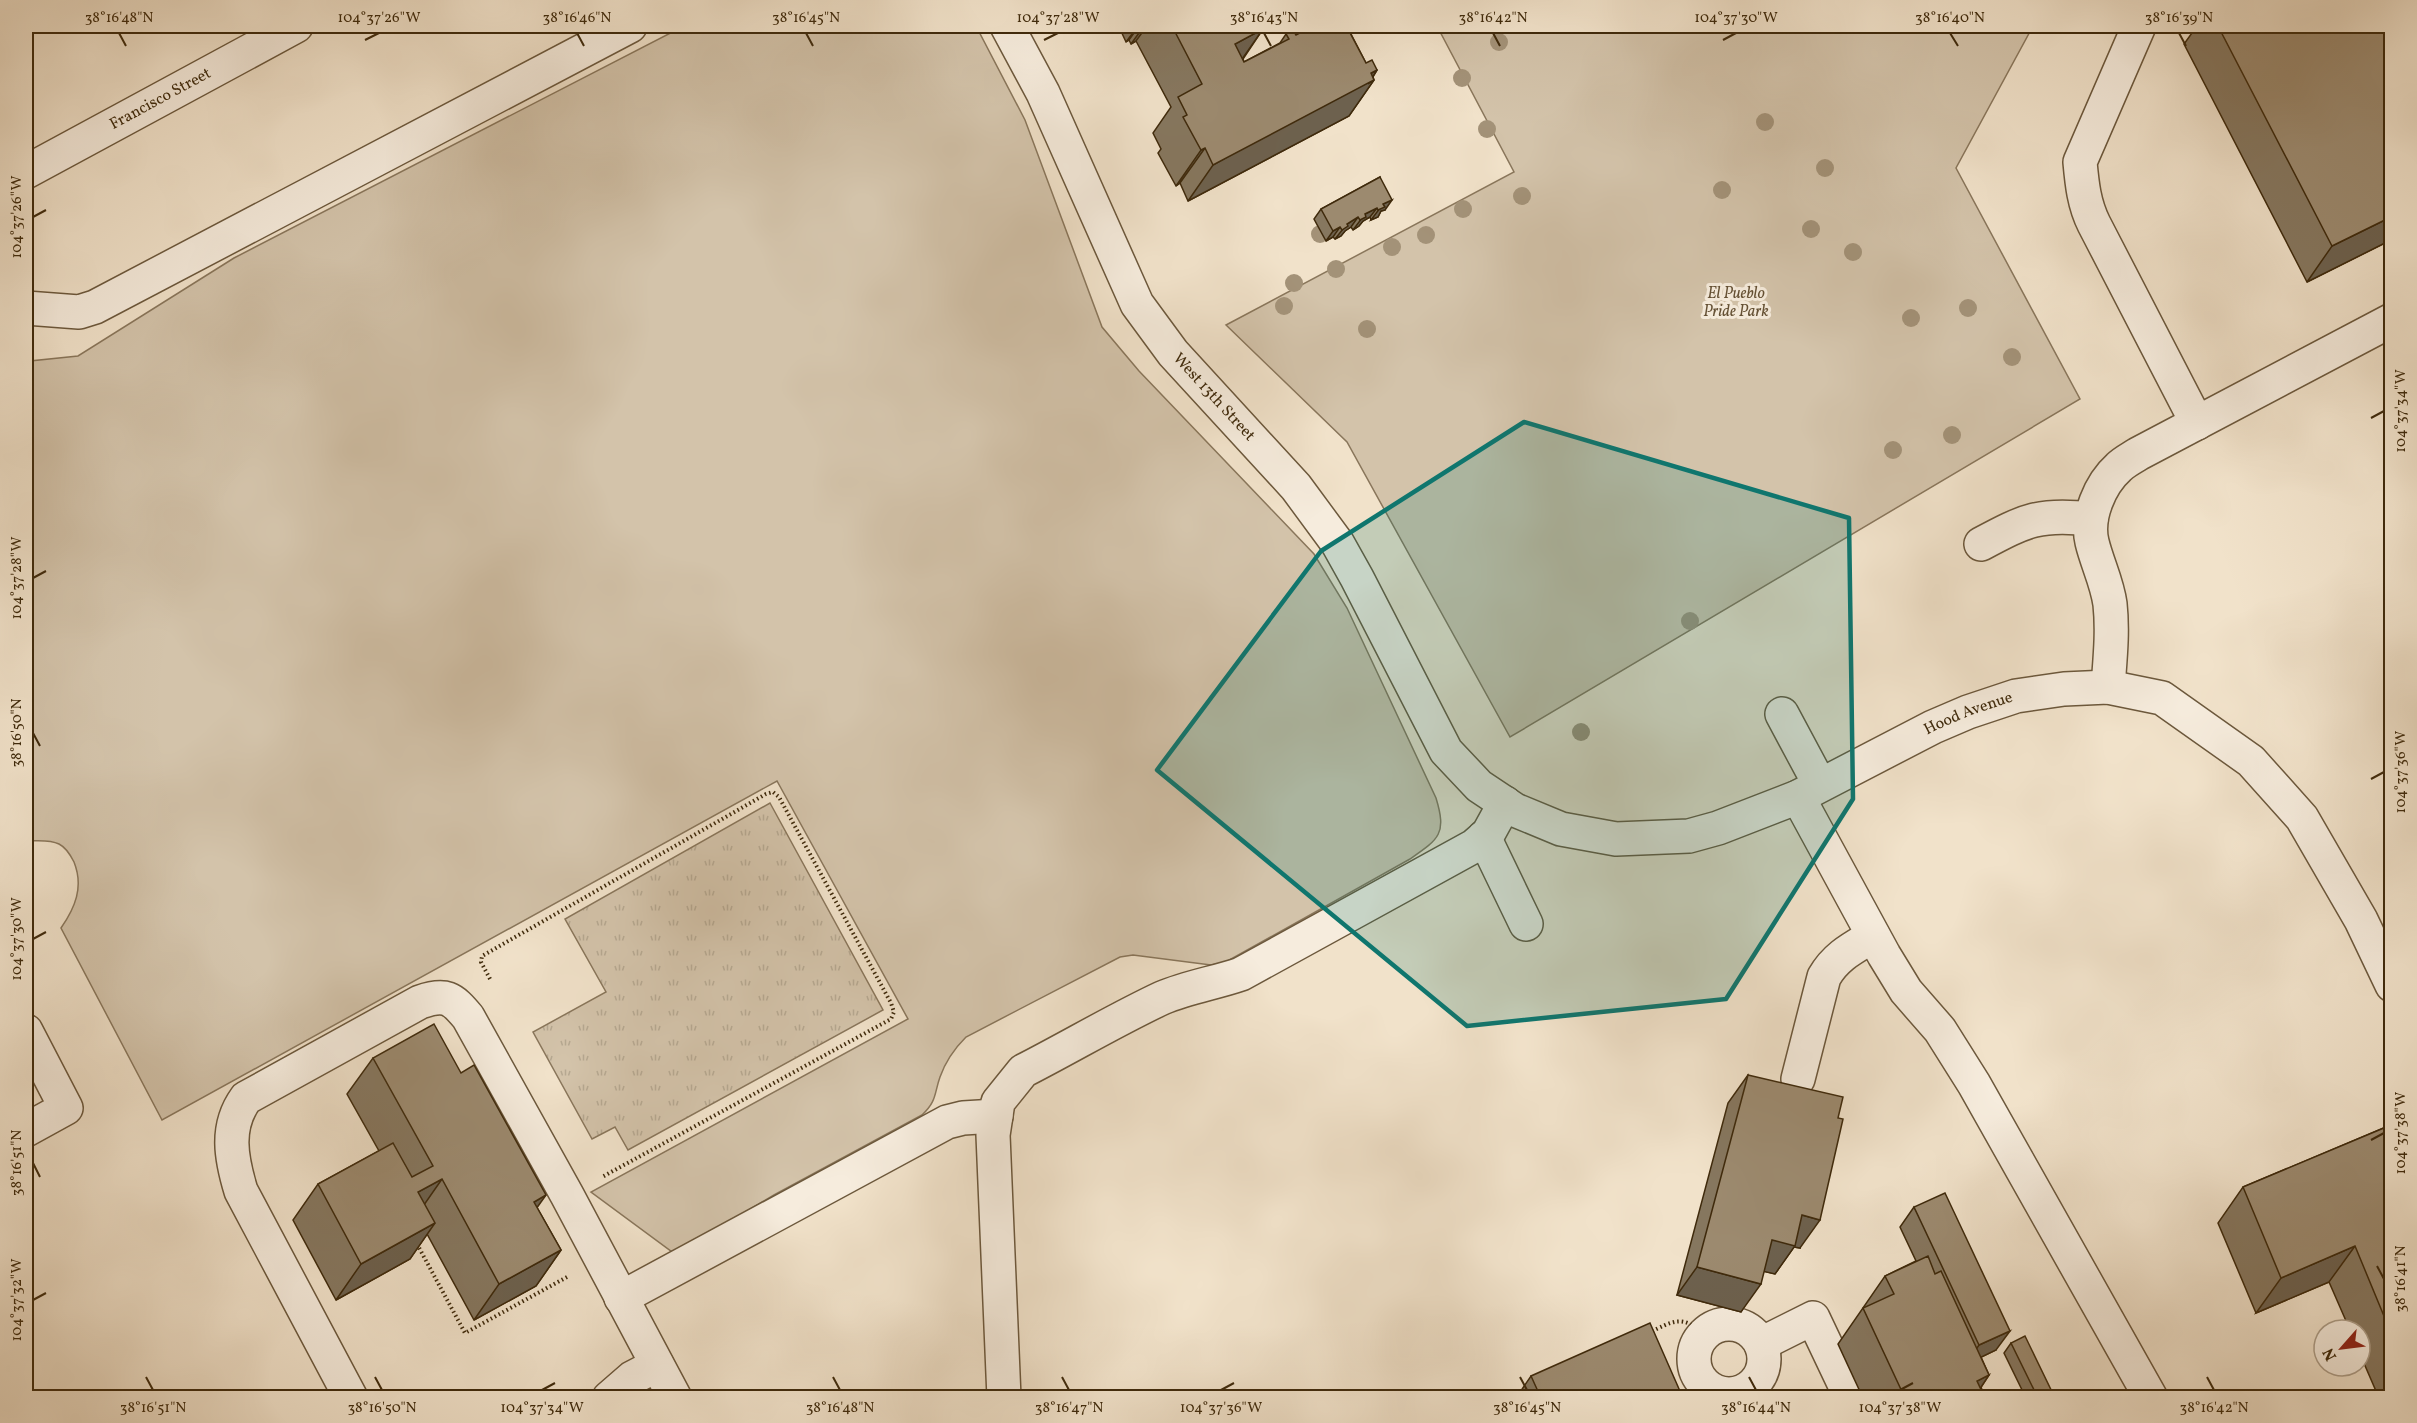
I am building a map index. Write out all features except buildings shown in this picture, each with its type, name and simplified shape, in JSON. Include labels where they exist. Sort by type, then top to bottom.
[{"type":"street","name":"Francisco Street","points":[[26,172],[261,34],[296,26]]},
{"type":"street","points":[[26,308],[80,312],[95,307],[630,26]]},
{"type":"street","name":"West 13th Street","points":[[1007,26],[1043,93],[1137,304],[1173,353],[1296,488],[1338,544],[1358,578],[1446,751]]},
{"type":"street","points":[[2139,26],[2080,162],[2082,185],[2087,210],[2197,423]]},
{"type":"street","points":[[2108,687],[2112,636],[2110,606],[2106,584],[2092,541],[2091,519],[2096,501],[2118,468],[2138,454],[2391,320]]},
{"type":"street","points":[[1981,544],[2014,526],[2038,518],[2060,515],[2091,519]]},
{"type":"street","name":"Hood Avenue","points":[[1446,751],[1479,786],[1505,803],[1561,829],[1616,839],[1689,836],[1718,828],[1809,791],[1933,727],[1968,712],[2016,696],[2064,688],[2108,687],[2162,698],[2251,761],[2302,818],[2361,920],[2391,985]]},
{"type":"street","points":[[1782,714],[1809,791],[1873,936],[1906,991],[1940,1030],[1974,1084],[2151,1398]]},
{"type":"street","points":[[1004,1398],[993,1135],[998,1101],[1023,1071],[1163,998],[1192,987],[1218,982],[1241,974],[1474,846],[1488,834],[1505,803]]},
{"type":"street","points":[[1484,837],[1526,924]]},
{"type":"street","points":[[1798,1079],[1824,977],[1832,963],[1842,954],[1873,936]]},
{"type":"street","points":[[351,1398],[241,1191],[232,1160],[231,1133],[237,1110],[246,1098],[420,1002],[436,996],[453,1000],[468,1017],[567,1195],[675,1398]]},
{"type":"street","points":[[26,1031],[66,1108],[26,1130]]},
{"type":"street","points":[[621,1298],[947,1122],[970,1117],[996,1116]]},
{"type":"street","points":[[1761,1344],[1813,1318],[1851,1398]]},
{"type":"street","points":[[1735,1324],[1746,1328],[1761,1344],[1765,1365],[1756,1383],[1740,1394],[1720,1396],[1703,1384],[1698,1376],[1694,1365],[1694,1354],[1704,1334],[1714,1327],[1735,1324]]},
{"type":"street","points":[[609,1398],[632,1378],[657,1365]]},
{"type":"path","points":[[496,989],[481,962],[482,956],[773,792],[779,797],[894,1012],[891,1019],[567,1195]]},
{"type":"path","points":[[416,1242],[465,1333],[575,1273]]},
{"type":"path","points":[[1646,1334],[1667,1324],[1683,1320],[1691,1323],[1704,1334]]},
{"type":"path","points":[[1509,1398],[1530,1388]]},
{"type":"highlighted area","points":[[1524,422],[1849,518],[1853,799],[1726,999],[1467,1026],[1157,770],[1321,551]]},
{"type":"green space","points":[[684,26],[976,26],[1025,120],[1102,327],[1139,371],[1314,554],[1347,608],[1436,798],[1441,820],[1434,840],[1410,859],[1224,963],[1211,965],[1133,955],[1120,957],[966,1037],[948,1060],[933,1101],[922,1115],[774,1195],[675,1254],[591,1192],[908,1019],[777,781],[162,1120],[61,928],[74,905],[78,889],[74,862],[66,849],[55,842],[26,841],[26,448],[30,361],[78,356],[234,258]]},
{"type":"green space","name":"El Pueblo Pride Park","points":[[1437,26],[2033,26],[1956,168],[2080,399],[1510,737],[1347,442],[1226,325],[1514,172]]},
{"type":"green space","points":[[770,803],[883,1010],[628,1150],[615,1127],[592,1139],[533,1032],[606,992],[565,919]]}]
